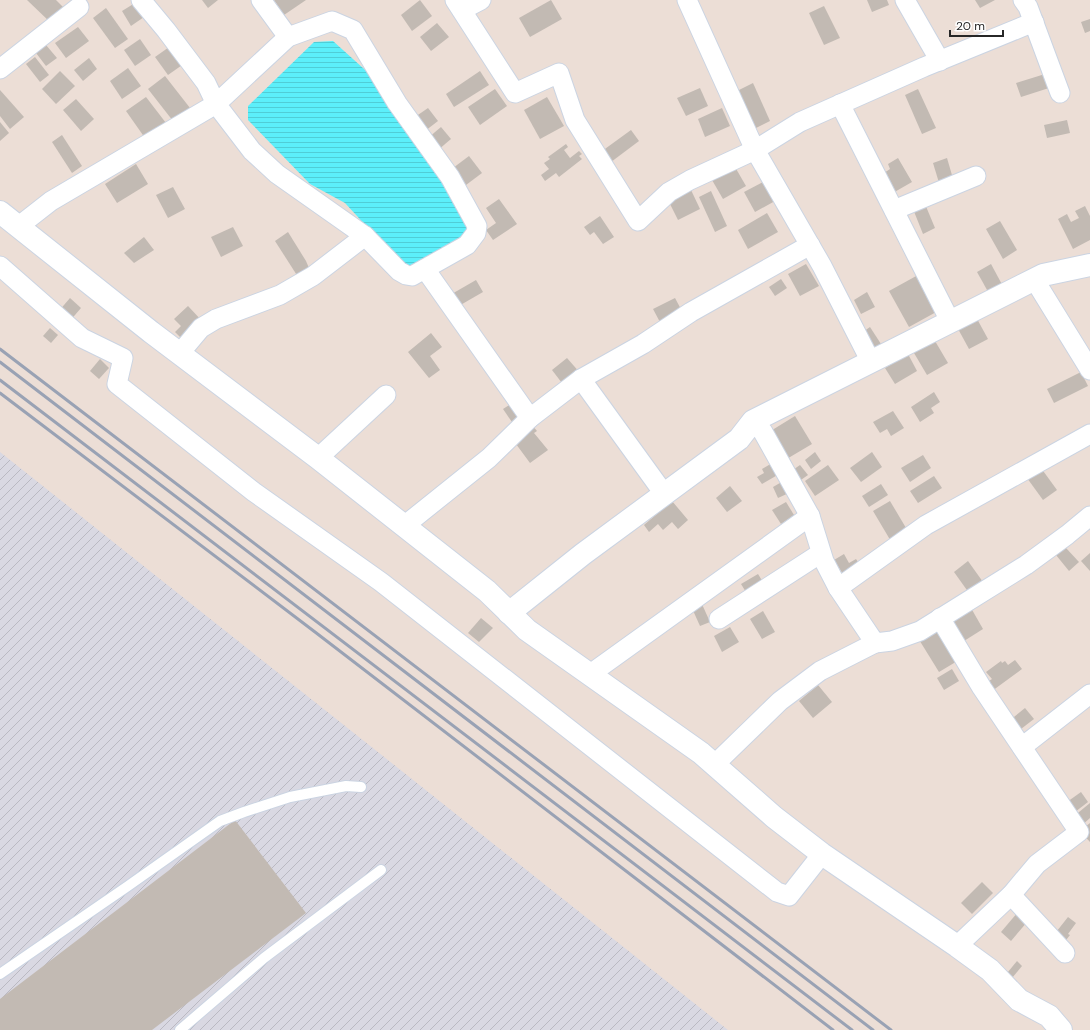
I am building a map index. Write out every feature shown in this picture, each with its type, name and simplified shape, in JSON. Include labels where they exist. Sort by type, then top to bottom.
[{"type":"street","points":[[19,226],[51,201],[216,104],[288,37],[332,21],[352,30],[398,103],[450,178],[477,226],[476,233],[467,245],[412,276],[406,275],[399,271],[365,236],[277,174],[252,151],[216,104],[206,83],[141,0]]},
{"type":"street","points":[[262,0],[288,37]]},
{"type":"street","points":[[481,0],[458,5],[515,93],[559,73],[575,120],[638,221],[668,192],[690,180],[755,150],[800,122],[1034,22]]},
{"type":"street","points":[[687,0],[755,150],[810,245],[871,362]]},
{"type":"street","points":[[905,0],[940,61]]},
{"type":"street","points":[[1023,0],[1028,7],[1034,22],[1060,93]]},
{"type":"street","points":[[0,69],[79,2]]},
{"type":"street","points":[[840,104],[950,322]]},
{"type":"street","points":[[894,210],[976,176]]},
{"type":"street","points":[[0,212],[487,591],[527,630],[700,753],[774,817],[822,854],[990,970],[1018,1000],[1048,1016],[1061,1030]]},
{"type":"street","points":[[180,353],[201,328],[216,319],[280,295],[313,276],[365,236]]},
{"type":"street","points":[[404,526],[489,458],[530,418],[581,378],[642,344],[691,312],[810,245]]},
{"type":"street","points":[[0,266],[82,338],[123,358],[117,384],[123,389],[254,492],[381,582],[777,892],[789,896],[822,854]]},
{"type":"street","points":[[508,613],[583,554],[739,439],[753,421],[1034,279],[1043,275],[1090,266]]},
{"type":"street","points":[[425,269],[530,418]]},
{"type":"street","points":[[1034,279],[1090,370]]},
{"type":"street","points":[[581,378],[665,495]]},
{"type":"street","points":[[318,458],[386,395]]},
{"type":"street","points":[[753,421],[764,432],[810,516],[824,561],[838,588],[874,643]]},
{"type":"street","points":[[838,588],[926,524],[1090,434]]},
{"type":"street","points":[[589,675],[810,516]]},
{"type":"street","points":[[714,765],[780,701],[820,671],[874,643],[892,641],[920,632],[1026,565],[1090,516]]},
{"type":"street","points":[[719,619],[821,553]]},
{"type":"street","points":[[940,618],[982,688],[1079,832],[1037,864],[1011,895],[957,946]]},
{"type":"street","points":[[1022,747],[1090,694]]},
{"type":"street","points":[[1011,895],[1065,953]]},
{"type":"lane","points":[[0,974],[220,821],[290,797],[346,786],[361,787]]},
{"type":"lane","points":[[180,1030],[264,958],[382,870]]},
{"type":"shaded area","points":[[0,452],[728,1030],[0,1030]]},
{"type":"water","points":[[333,41],[383,86],[449,185],[468,228],[442,258],[404,267],[345,203],[310,184],[248,120],[248,106],[314,42]]},
{"type":"building","points":[[27,0],[56,0],[65,9],[51,23]]},
{"type":"building","points":[[202,0],[218,0],[208,8]]},
{"type":"building","points":[[274,0],[306,0],[284,15]]},
{"type":"building","points":[[420,0],[432,16],[412,31],[401,15]]},
{"type":"building","points":[[551,0],[562,19],[530,37],[519,18]]},
{"type":"building","points":[[867,0],[887,0],[889,5],[872,12]]},
{"type":"building","points":[[975,0],[995,0],[980,8]]},
{"type":"building","points":[[135,3],[144,17],[131,26],[122,11]]},
{"type":"building","points":[[824,6],[840,38],[824,45],[809,13]]},
{"type":"building","points":[[106,8],[128,39],[115,48],[93,18]]},
{"type":"building","points":[[1090,19],[1090,31],[1085,33],[1081,22]]},
{"type":"building","points":[[437,23],[449,37],[431,51],[420,37]]},
{"type":"building","points":[[78,27],[89,41],[66,58],[55,43]]},
{"type":"building","points":[[140,39],[151,55],[135,66],[124,50]]},
{"type":"building","points":[[46,45],[57,58],[46,66],[36,53]]},
{"type":"building","points":[[172,45],[185,63],[168,75],[155,57]]},
{"type":"building","points":[[35,57],[49,75],[40,82],[26,64]]},
{"type":"building","points":[[89,58],[97,69],[83,81],[74,70]]},
{"type":"building","points":[[128,68],[141,86],[122,99],[110,81]]},
{"type":"building","points":[[60,71],[75,86],[56,104],[42,89]]},
{"type":"building","points":[[480,71],[489,85],[454,107],[446,94]]},
{"type":"building","points":[[1045,74],[1049,88],[1021,97],[1016,83]]},
{"type":"building","points":[[165,76],[190,108],[173,121],[148,89]]},
{"type":"building","points":[[753,83],[770,121],[754,129],[737,91]]},
{"type":"building","points":[[700,88],[708,106],[686,116],[677,98]]},
{"type":"building","points":[[495,89],[507,106],[480,125],[468,107]]},
{"type":"building","points":[[918,89],[936,128],[922,134],[905,95]]},
{"type":"building","points":[[0,90],[24,117],[10,129],[0,116]]},
{"type":"building","points":[[146,97],[166,123],[145,138],[126,111]]},
{"type":"building","points":[[547,97],[564,126],[540,139],[524,110]]},
{"type":"building","points":[[76,99],[94,119],[81,131],[63,110]]},
{"type":"building","points":[[428,108],[438,121],[425,131],[415,117]]},
{"type":"building","points":[[722,108],[730,126],[705,137],[698,119]]},
{"type":"building","points":[[1067,120],[1070,133],[1047,138],[1044,125]]},
{"type":"building","points":[[0,122],[9,133],[0,141]]},
{"type":"building","points":[[441,127],[451,139],[438,150],[428,138]]},
{"type":"building","points":[[631,130],[639,141],[607,165],[598,154]]},
{"type":"building","points":[[62,135],[82,166],[72,173],[52,142]]},
{"type":"building","points":[[566,144],[568,147],[564,150],[570,158],[579,151],[582,154],[579,156],[582,159],[559,177],[556,173],[545,181],[541,175],[549,169],[544,163],[550,159],[548,157]]},
{"type":"building","points":[[469,156],[482,173],[466,185],[453,168]]},
{"type":"building","points":[[898,158],[912,182],[891,194],[881,175],[890,169],[888,164]]},
{"type":"building","points":[[947,158],[954,182],[940,186],[933,163]]},
{"type":"building","points":[[136,164],[148,184],[117,203],[105,184]]},
{"type":"building","points":[[735,167],[746,186],[723,199],[712,180]]},
{"type":"building","points":[[765,181],[775,201],[755,212],[744,192]]},
{"type":"building","points":[[173,187],[185,209],[168,218],[156,195]]},
{"type":"building","points":[[691,190],[700,209],[678,220],[668,200]]},
{"type":"building","points":[[711,191],[727,226],[715,232],[699,197]]},
{"type":"building","points":[[499,199],[517,224],[493,240],[486,230],[496,223],[486,208]]},
{"type":"building","points":[[925,204],[935,228],[923,234],[913,209]]},
{"type":"building","points":[[1085,206],[1090,216],[1090,240],[1073,249],[1058,219],[1067,214],[1071,222],[1079,218],[1075,211]]},
{"type":"building","points":[[767,213],[778,232],[748,249],[738,230]]},
{"type":"building","points":[[600,216],[614,237],[603,244],[594,232],[590,235],[584,227]]},
{"type":"building","points":[[1000,221],[1017,250],[1003,259],[986,229]]},
{"type":"building","points":[[233,227],[243,246],[221,257],[211,237]]},
{"type":"building","points":[[288,232],[306,261],[311,273],[300,280],[275,241]]},
{"type":"building","points":[[144,237],[154,250],[134,263],[124,253]]},
{"type":"building","points":[[806,264],[819,286],[800,296],[788,274]]},
{"type":"building","points":[[991,264],[1005,290],[991,297],[977,272]]},
{"type":"building","points":[[918,275],[938,311],[909,327],[889,291]]},
{"type":"building","points":[[781,279],[787,288],[775,296],[769,287]]},
{"type":"building","points":[[476,280],[483,292],[457,307],[450,295]]},
{"type":"building","points":[[867,292],[875,307],[861,314],[854,300]]},
{"type":"building","points":[[70,298],[81,308],[69,322],[58,312]]},
{"type":"building","points":[[675,298],[683,313],[661,324],[653,309]]},
{"type":"building","points":[[188,306],[203,322],[183,340],[175,332],[181,326],[174,319]]},
{"type":"building","points":[[976,317],[988,339],[969,349],[957,327]]},
{"type":"building","points":[[870,327],[881,344],[871,350],[860,334]]},
{"type":"building","points":[[50,328],[58,335],[51,343],[43,336]]},
{"type":"building","points":[[431,333],[442,347],[430,356],[440,370],[429,378],[408,352]]},
{"type":"building","points":[[935,341],[948,363],[927,375],[914,353]]},
{"type":"building","points":[[908,354],[917,371],[895,384],[885,368]]},
{"type":"building","points":[[567,358],[581,374],[565,387],[552,370]]},
{"type":"building","points":[[100,359],[109,368],[99,379],[90,371]]},
{"type":"building","points":[[1081,372],[1088,386],[1054,403],[1047,389]]},
{"type":"building","points":[[934,392],[940,402],[931,408],[934,413],[920,422],[911,407]]},
{"type":"building","points":[[517,400],[527,415],[514,425],[503,409]]},
{"type":"building","points":[[893,411],[904,428],[891,436],[887,429],[880,433],[873,422]]},
{"type":"building","points":[[795,416],[812,444],[785,460],[769,432]]},
{"type":"building","points":[[531,424],[537,431],[534,433],[548,450],[530,463],[516,444],[524,438],[520,432]]},
{"type":"building","points":[[815,452],[821,461],[811,469],[805,460]]},
{"type":"building","points":[[872,452],[882,467],[861,482],[850,468]]},
{"type":"building","points":[[923,455],[931,468],[910,482],[901,468]]},
{"type":"building","points":[[774,462],[781,473],[762,484],[757,477],[764,473],[762,469]]},
{"type":"building","points":[[800,465],[808,475],[798,482],[790,472]]},
{"type":"building","points":[[828,465],[839,480],[815,496],[805,481]]},
{"type":"building","points":[[1041,468],[1057,490],[1043,500],[1027,478]]},
{"type":"building","points":[[934,476],[942,488],[918,503],[910,491]]},
{"type":"building","points":[[785,480],[791,492],[778,498],[773,487]]},
{"type":"building","points":[[881,484],[888,495],[869,507],[862,496]]},
{"type":"building","points":[[730,486],[742,501],[727,512],[716,498]]},
{"type":"building","points":[[672,501],[688,520],[678,529],[672,522],[663,530],[658,524],[649,532],[644,525]]},
{"type":"building","points":[[890,501],[909,533],[892,543],[873,511]]},
{"type":"building","points":[[786,502],[794,515],[781,524],[772,510]]},
{"type":"building","points":[[1066,548],[1079,562],[1069,571],[1056,555]]},
{"type":"building","points":[[1090,553],[1090,571],[1081,561]]},
{"type":"building","points":[[844,554],[849,563],[856,559],[862,568],[846,579],[834,560]]},
{"type":"building","points":[[968,561],[983,582],[969,593],[954,572]]},
{"type":"building","points":[[758,574],[766,587],[749,597],[741,584]]},
{"type":"building","points":[[701,602],[710,622],[700,626],[691,606]]},
{"type":"building","points":[[971,608],[983,629],[964,641],[952,619]]},
{"type":"building","points":[[763,611],[775,632],[762,639],[750,619]]},
{"type":"building","points":[[481,618],[493,628],[479,642],[468,633]]},
{"type":"building","points":[[938,626],[959,660],[939,672],[918,638]]},
{"type":"building","points":[[730,627],[739,642],[722,652],[714,636]]},
{"type":"building","points":[[1015,660],[1022,669],[992,691],[986,683],[992,679],[986,672],[1001,661],[1002,663],[1005,661],[1008,665]]},
{"type":"building","points":[[952,669],[959,681],[944,690],[937,678]]},
{"type":"building","points":[[818,685],[832,702],[813,718],[799,701]]},
{"type":"building","points":[[1025,708],[1034,719],[1017,732],[1009,721]]},
{"type":"building","points":[[1081,792],[1088,802],[1075,812],[1067,802]]},
{"type":"building","points":[[1090,803],[1090,818],[1081,826],[1073,817]]},
{"type":"building","points":[[235,820],[306,913],[152,1030],[0,1030],[0,999]]},
{"type":"building","points":[[1090,823],[1090,842],[1080,831]]},
{"type":"building","points":[[982,882],[993,893],[972,914],[961,903]]},
{"type":"building","points":[[1018,912],[1028,921],[1011,941],[1001,932]]},
{"type":"building","points":[[1068,917],[1076,923],[1068,934],[1070,935],[1063,944],[1053,936]]},
{"type":"building","points":[[1017,961],[1022,966],[1008,983],[1003,978]]},
{"type":"railway","points":[[0,349],[891,1030]]},
{"type":"railway","points":[[0,362],[873,1030]]},
{"type":"railway","points":[[0,380],[852,1030]]},
{"type":"railway","points":[[0,393],[315,632],[833,1030]]}]
